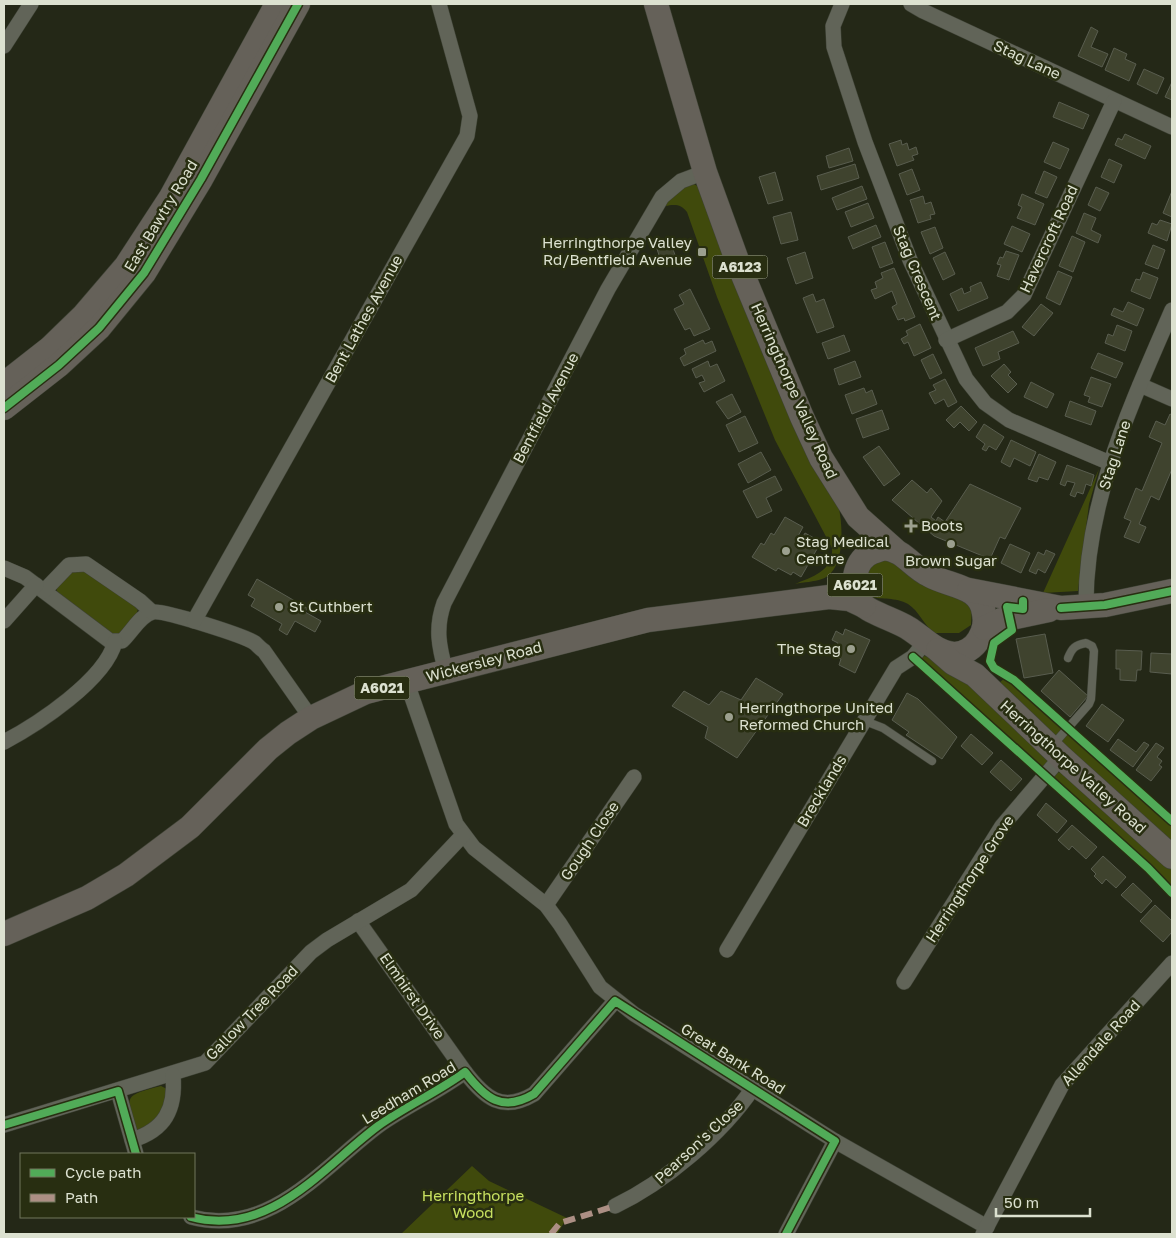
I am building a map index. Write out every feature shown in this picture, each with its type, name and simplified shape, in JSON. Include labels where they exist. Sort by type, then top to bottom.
[{"type":"main road","name":"East Bawtry Road","points":[[4,384],[50,348],[84,316],[126,266],[171,197],[276,4]]},
{"type":"main road","name":"East Bawtry Road","points":[[4,408],[59,365],[99,328],[144,274],[192,195],[298,4]]},
{"type":"main road","name":"Herringthorpe Valley Road","points":[[656,4],[705,172],[738,263],[802,417],[821,458],[858,517],[895,550]]},
{"type":"main road","name":"Herringthorpe Valley Road","points":[[858,517],[861,536],[858,565]]},
{"type":"main road","name":"A6021","points":[[828,597],[846,583],[867,555],[884,548],[895,550],[929,576],[969,590],[1061,608],[1086,608],[1172,591]]},
{"type":"main road","name":"A6021","points":[[858,565],[855,589],[864,606],[890,618],[930,644],[952,654],[968,651],[981,635],[1001,620],[1061,608]]},
{"type":"main road","points":[[969,590],[983,604],[975,675]]},
{"type":"main road","name":"Wickersley Road","points":[[4,934],[87,898],[126,875],[160,852],[190,827],[268,749],[311,718],[366,692],[648,620],[828,597],[849,599],[864,606]]},
{"type":"main road","name":"Herringthorpe Valley Road","points":[[930,644],[953,663],[975,675],[1056,753],[1172,856]]},
{"type":"street","points":[[4,46],[31,4]]},
{"type":"street","name":"Bent Lathes Avenue","points":[[194,621],[467,136],[470,116],[439,4]]},
{"type":"street","name":"Stag Crescent","points":[[842,4],[833,26],[834,48],[910,260],[946,340],[974,393],[996,412],[1110,463]]},
{"type":"street","name":"Stag Lane","points":[[911,4],[1172,127]]},
{"type":"street","name":"Havercroft Road","points":[[946,340],[1006,312],[1024,295],[1114,101]]},
{"type":"street","name":"Bentfield Avenue","points":[[446,672],[437,634],[439,618],[448,595],[608,289],[662,197],[681,181],[705,172]]},
{"type":"street","name":"Stag Lane","points":[[1086,608],[1086,582],[1090,547],[1110,463],[1140,384],[1172,310]]},
{"type":"street","points":[[1140,384],[1172,399]]},
{"type":"street","points":[[4,621],[40,588],[69,565],[86,564],[140,600],[152,612]]},
{"type":"street","points":[[4,568],[18,573],[105,638],[115,642],[122,641],[142,619],[152,612],[159,612],[194,621],[255,643],[264,652],[311,718]]},
{"type":"street","points":[[4,742],[27,730],[64,704],[108,660],[115,642]]},
{"type":"street","name":"Brecklands","points":[[727,950],[896,668],[930,644]]},
{"type":"street","name":"Great Bank Road","points":[[407,683],[450,812],[463,834],[474,848],[546,906],[560,924],[591,974],[615,1001],[835,1141],[985,1231]]},
{"type":"street","name":"Herringthorpe Grove","points":[[904,982],[1002,826],[1056,753]]},
{"type":"street","name":"Gough Close","points":[[546,906],[634,776]]},
{"type":"street","name":"Gallow Tree Road","points":[[4,1125],[172,1075],[205,1063],[311,952],[358,921],[411,890],[463,834]]},
{"type":"street","name":"Elmhirst Drive","points":[[358,921],[465,1072]]},
{"type":"street","name":"Allendale Road","points":[[985,1231],[1062,1085],[1172,963]]},
{"type":"street","name":"Leedham Road","points":[[194,1218],[224,1223],[243,1220],[278,1208],[298,1197],[368,1134],[465,1072],[478,1088],[494,1100],[504,1103],[524,1100],[534,1094],[615,1001]]},
{"type":"street","points":[[118,1091],[134,1147],[162,1124],[173,1099],[172,1075]]},
{"type":"street","name":"Pearson's Close","points":[[616,1206],[651,1187],[679,1165],[734,1113],[753,1088]]},
{"type":"street","points":[[786,1234],[835,1141]]},
{"type":"lane","points":[[1056,753],[1091,699],[1094,651],[1092,646],[1086,643],[1076,644],[1071,649],[1068,658]]},
{"type":"lane","points":[[865,721],[883,728],[932,761]]},
{"type":"green space","points":[[685,184],[694,184],[702,189],[837,500],[841,520],[839,555],[836,566],[830,574],[822,579],[795,584],[821,572],[830,562],[832,548],[775,440],[717,297],[687,212],[678,205],[665,206],[673,192]]},
{"type":"green space","points":[[1099,469],[1089,504],[1078,591],[1043,593]]},
{"type":"green space","points":[[886,557],[966,599],[972,608],[971,625],[959,633],[934,633],[908,604],[899,600],[872,597],[867,594],[864,589],[872,562]]},
{"type":"green space","points":[[83,568],[138,606],[133,620],[114,637],[58,596],[56,586],[71,569]]},
{"type":"green space","points":[[924,656],[936,660],[952,670],[1023,735],[1048,761],[1040,774],[915,660]]},
{"type":"green space","points":[[1010,673],[1020,679],[1172,816],[1172,843],[997,685]]},
{"type":"green space","points":[[1057,772],[1062,773],[1172,868],[1172,893],[1148,868],[1048,781]]},
{"type":"green space","points":[[161,1086],[167,1089],[168,1095],[154,1126],[137,1130],[130,1110],[129,1103],[131,1098],[141,1092]]},
{"type":"green space","name":"Herringthorpe Wood","points":[[472,1166],[489,1181],[567,1218],[557,1234],[401,1234]]},
{"type":"building","points":[[1091,27],[1098,31],[1091,47],[1108,54],[1102,67],[1078,56]]},
{"type":"building","points":[[1114,48],[1127,54],[1125,59],[1136,64],[1129,81],[1105,70]]},
{"type":"building","points":[[1144,69],[1164,78],[1157,94],[1137,84]]},
{"type":"building","points":[[1172,82],[1172,100],[1165,97]]},
{"type":"building","points":[[1059,102],[1089,115],[1083,129],[1053,117]]},
{"type":"building","points":[[1125,134],[1151,146],[1145,159],[1115,145],[1118,138],[1122,140]]},
{"type":"building","points":[[901,140],[902,145],[907,143],[909,150],[916,147],[918,154],[912,156],[914,160],[897,166],[889,144]]},
{"type":"building","points":[[1053,142],[1069,149],[1060,169],[1044,162]]},
{"type":"building","points":[[849,148],[853,161],[829,168],[826,156]]},
{"type":"building","points":[[1109,159],[1122,165],[1114,183],[1101,177]]},
{"type":"building","points":[[855,164],[859,178],[821,190],[817,176]]},
{"type":"building","points":[[912,169],[920,190],[907,195],[899,174]]},
{"type":"building","points":[[1044,171],[1057,177],[1047,198],[1035,193]]},
{"type":"building","points":[[775,172],[783,200],[768,204],[759,177]]},
{"type":"building","points":[[862,186],[867,199],[837,210],[832,198]]},
{"type":"building","points":[[1096,187],[1109,193],[1100,211],[1088,205]]},
{"type":"building","points":[[1172,191],[1172,217],[1163,213]]},
{"type":"building","points":[[1022,194],[1044,204],[1035,225],[1017,218],[1022,207],[1018,205]]},
{"type":"building","points":[[923,196],[925,204],[931,202],[935,214],[930,215],[931,219],[918,223],[910,200]]},
{"type":"building","points":[[868,203],[874,218],[851,227],[845,212]]},
{"type":"building","points":[[791,212],[798,240],[781,244],[773,217]]},
{"type":"building","points":[[1084,213],[1096,218],[1091,230],[1101,235],[1098,243],[1076,233]]},
{"type":"building","points":[[1160,220],[1172,224],[1167,241],[1148,233],[1152,223],[1157,225]]},
{"type":"building","points":[[876,225],[881,237],[853,249],[848,237]]},
{"type":"building","points":[[1012,226],[1030,234],[1022,252],[1004,244]]},
{"type":"building","points":[[935,227],[943,248],[930,254],[921,232]]},
{"type":"building","points":[[1072,236],[1085,242],[1073,272],[1059,266]]},
{"type":"building","points":[[670,241],[675,255],[670,257],[672,264],[666,266],[664,260],[661,261],[656,246]]},
{"type":"building","points":[[885,242],[893,263],[880,268],[872,247]]},
{"type":"building","points":[[1153,245],[1165,250],[1158,269],[1145,264]]},
{"type":"building","points":[[1006,251],[1019,255],[1009,280],[997,276],[1001,265],[997,264],[1000,257],[1003,258]]},
{"type":"building","points":[[805,252],[813,278],[796,284],[787,258]]},
{"type":"building","points":[[945,252],[955,274],[943,280],[933,258]]},
{"type":"building","points":[[894,268],[915,317],[905,321],[904,318],[898,320],[892,307],[897,304],[892,291],[875,299],[871,290],[877,288],[875,282],[883,278],[881,273]]},
{"type":"building","points":[[1058,271],[1072,277],[1060,305],[1046,298]]},
{"type":"building","points":[[1143,272],[1158,278],[1150,299],[1131,291],[1136,279],[1140,280]]},
{"type":"building","points":[[981,282],[988,298],[958,311],[950,294],[962,288],[964,294],[971,291],[970,287]]},
{"type":"building","points":[[690,289],[710,329],[694,336],[690,328],[685,330],[674,309],[684,304],[679,295]]},
{"type":"building","points":[[813,294],[816,302],[824,299],[834,327],[817,333],[803,298]]},
{"type":"building","points":[[1128,302],[1144,309],[1137,326],[1111,315],[1114,308],[1123,312]]},
{"type":"building","points":[[1041,304],[1053,313],[1034,336],[1022,327]]},
{"type":"building","points":[[920,324],[931,348],[914,356],[908,342],[904,344],[901,339],[908,335],[906,331]]},
{"type":"building","points":[[1117,325],[1132,331],[1125,351],[1105,343],[1108,334],[1113,336]]},
{"type":"building","points":[[1013,331],[1019,343],[998,352],[1000,359],[983,366],[975,348]]},
{"type":"building","points":[[844,335],[850,351],[828,359],[822,343]]},
{"type":"building","points":[[703,340],[705,344],[712,341],[716,351],[684,366],[680,358],[686,354],[684,349]]},
{"type":"building","points":[[1098,353],[1123,363],[1116,378],[1091,368]]},
{"type":"building","points":[[933,354],[942,373],[930,379],[921,360]]},
{"type":"building","points":[[708,361],[710,367],[717,364],[725,381],[704,392],[699,383],[705,381],[702,375],[696,378],[692,369]]},
{"type":"building","points":[[855,361],[861,377],[839,385],[834,369]]},
{"type":"building","points":[[1004,364],[1011,372],[1008,375],[1017,384],[1008,393],[991,376]]},
{"type":"building","points":[[1091,377],[1111,384],[1102,407],[1088,402],[1090,397],[1084,395]]},
{"type":"building","points":[[945,379],[957,402],[948,407],[944,399],[935,404],[929,393],[936,390],[933,385]]},
{"type":"building","points":[[1031,382],[1054,394],[1047,408],[1024,397]]},
{"type":"building","points":[[864,388],[866,393],[872,390],[877,404],[852,414],[845,395]]},
{"type":"building","points":[[732,394],[741,412],[728,419],[716,402]]},
{"type":"building","points":[[1070,401],[1096,411],[1091,425],[1065,416]]},
{"type":"building","points":[[961,406],[977,422],[969,431],[960,422],[954,428],[946,420]]},
{"type":"building","points":[[882,410],[889,429],[863,438],[856,419]]},
{"type":"building","points":[[1170,414],[1172,415],[1172,469],[1159,500],[1151,496],[1139,524],[1146,527],[1139,543],[1124,537],[1131,521],[1124,518],[1136,488],[1142,491],[1162,443],[1149,437],[1156,421],[1165,425]]},
{"type":"building","points":[[745,416],[758,443],[739,452],[726,425]]},
{"type":"building","points":[[984,424],[1004,437],[996,450],[989,446],[986,451],[982,449],[985,444],[976,437]]},
{"type":"building","points":[[1011,440],[1036,452],[1030,466],[1014,458],[1010,467],[1001,462]]},
{"type":"building","points":[[879,446],[900,474],[884,486],[863,457]]},
{"type":"building","points":[[761,452],[771,470],[748,483],[738,464]]},
{"type":"building","points":[[1039,454],[1056,462],[1048,480],[1039,477],[1037,482],[1028,479]]},
{"type":"building","points":[[1067,465],[1094,475],[1091,486],[1086,484],[1083,494],[1077,492],[1075,497],[1070,495],[1075,483],[1067,481],[1065,486],[1060,484]]},
{"type":"building","points":[[775,476],[782,490],[766,498],[772,511],[757,518],[743,491]]},
{"type":"building","points":[[912,480],[927,493],[931,488],[942,501],[931,517],[936,521],[938,517],[945,522],[970,484],[1021,508],[1005,539],[1000,537],[990,559],[934,536],[892,500]]},
{"type":"building","name":"Stag Medical Centre","points":[[785,517],[803,527],[797,538],[801,540],[805,533],[821,542],[801,577],[793,572],[791,575],[778,568],[776,571],[752,557],[761,543],[764,545],[771,533],[774,535]]},
{"type":"building","points":[[1010,544],[1030,553],[1021,573],[1001,563]]},
{"type":"building","points":[[1046,550],[1055,554],[1045,573],[1038,569],[1036,574],[1029,571],[1038,552],[1044,555]]},
{"type":"building","name":"St Cuthbert","points":[[257,579],[307,608],[305,612],[321,621],[315,632],[295,621],[287,635],[279,630],[282,624],[251,606],[255,599],[248,595]]},
{"type":"building","name":"The Stag","points":[[845,629],[870,640],[855,673],[839,665],[841,659],[832,655],[838,643],[832,640],[836,631],[843,635]]},
{"type":"building","points":[[1045,634],[1053,673],[1024,678],[1016,639]]},
{"type":"building","points":[[1116,650],[1142,651],[1141,670],[1137,670],[1136,681],[1120,680],[1120,669],[1116,669]]},
{"type":"building","points":[[1151,653],[1172,654],[1172,674],[1150,672]]},
{"type":"building","points":[[1059,670],[1088,696],[1070,717],[1041,691]]},
{"type":"building","name":"Herringthorpe United Reformed Church","points":[[756,678],[783,694],[737,758],[705,738],[708,727],[672,706],[684,691],[709,705],[721,691],[741,700]]},
{"type":"building","points":[[907,693],[918,699],[957,737],[942,759],[906,735],[909,732],[892,720]]},
{"type":"building","points":[[1102,704],[1124,720],[1108,742],[1086,726]]},
{"type":"building","points":[[971,734],[993,753],[982,765],[961,746]]},
{"type":"building","points":[[1118,739],[1136,752],[1144,742],[1149,745],[1133,767],[1110,750]]},
{"type":"building","points":[[1156,743],[1164,748],[1157,757],[1162,761],[1159,765],[1162,767],[1151,781],[1136,770]]},
{"type":"building","points":[[1001,760],[1022,779],[1011,791],[990,772]]},
{"type":"building","points":[[1046,803],[1067,821],[1057,833],[1037,815]]},
{"type":"building","points":[[1072,825],[1097,847],[1086,859],[1072,846],[1069,850],[1058,840]]},
{"type":"building","points":[[1103,856],[1126,877],[1116,888],[1106,879],[1102,884],[1094,876],[1096,874],[1091,869]]},
{"type":"building","points":[[1133,883],[1152,901],[1141,913],[1121,895]]},
{"type":"building","points":[[1155,905],[1172,921],[1172,932],[1163,942],[1140,921]]},
{"type":"marked path","points":[[551,1234],[560,1223],[615,1206]]},
{"type":"cycle path","points":[[4,408],[59,365],[99,328],[144,273],[201,179],[298,4]]},
{"type":"cycle path","points":[[1061,608],[1105,605],[1172,591]]},
{"type":"cycle path","points":[[1023,601],[1023,609],[1007,607],[1012,630],[994,643],[990,661],[994,668],[1014,680],[1172,821]]},
{"type":"cycle path","points":[[913,657],[1148,868],[1172,893]]},
{"type":"cycle path","points":[[195,1218],[219,1221],[246,1217],[270,1208],[294,1195],[378,1126],[465,1072],[480,1089],[495,1100],[503,1102],[523,1100],[534,1094],[615,1001],[835,1141],[786,1234]]},
{"type":"cycle path","points":[[4,1125],[118,1091],[136,1153]]},
{"type":"place","name":"Herringthorpe Valley Rd/Bentfield Avenue","points":[[702,252]]},
{"type":"place","name":"Boots","points":[[911,526]]},
{"type":"place","name":"Brown Sugar","points":[[951,544]]},
{"type":"place","name":"Stag Medical Centre","points":[[786,551]]},
{"type":"place","name":"St Cuthbert","points":[[279,607]]},
{"type":"place","name":"The Stag","points":[[851,649]]},
{"type":"place","name":"Herringthorpe United Reformed Church","points":[[729,717]]}]
